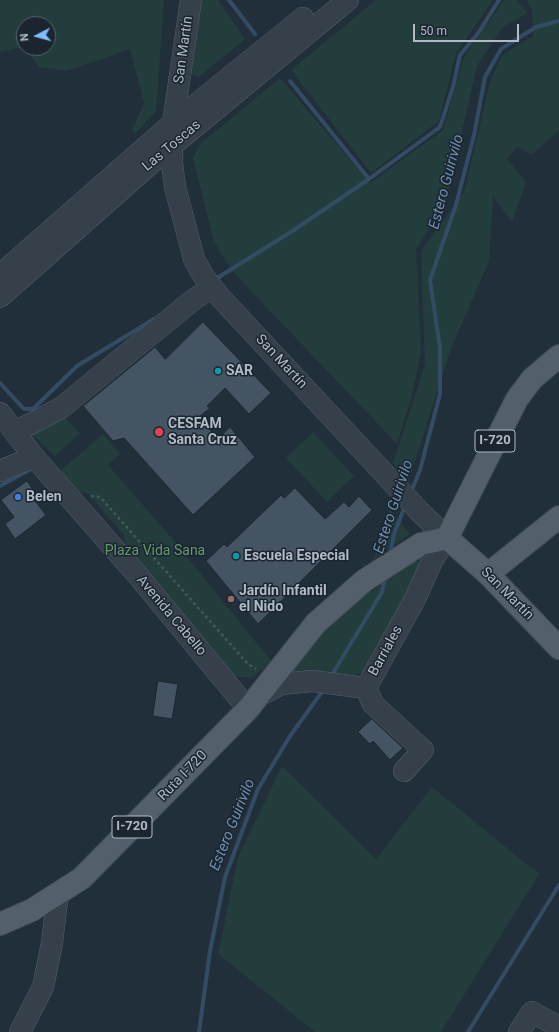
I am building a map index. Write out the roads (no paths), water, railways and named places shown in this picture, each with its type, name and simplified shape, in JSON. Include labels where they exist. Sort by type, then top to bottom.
[{"type":"main road","name":"I-720","points":[[254,702],[277,670],[316,623],[365,580],[421,544],[446,538],[516,399],[532,379],[559,356]]},
{"type":"main road","points":[[488,574],[559,517]]},
{"type":"main road","name":"San Martín","points":[[446,538],[488,574],[559,648]]},
{"type":"main road","name":"Ruta I-720","points":[[0,924],[32,910],[82,878],[254,702]]},
{"type":"street","name":"San Martín","points":[[191,0],[173,123],[172,163],[176,187],[194,259],[198,269],[212,287],[420,512],[446,538]]},
{"type":"street","name":"Las Toscas","points":[[0,275],[173,123],[326,0]]},
{"type":"street","name":"Las Toscas","points":[[0,297],[172,145],[348,0]]},
{"type":"street","points":[[15,432],[61,408],[193,300],[212,287]]},
{"type":"street","name":"Avenida Cabello","points":[[0,413],[34,457],[140,578],[254,702]]},
{"type":"street","points":[[0,471],[34,457]]},
{"type":"street","name":"Barriales","points":[[254,702],[280,684],[312,681],[366,688],[415,599],[432,561],[446,538]]},
{"type":"street","points":[[366,688],[373,704],[423,750],[404,771]]},
{"type":"street","points":[[20,1032],[43,987],[52,943],[58,894]]},
{"type":"street","points":[[520,1032],[532,1012],[559,1027]]},
{"type":"waterway","points":[[229,0],[255,34]]},
{"type":"waterway","points":[[214,280],[294,230],[369,179],[440,127],[453,87],[460,55],[479,32],[499,0]]},
{"type":"waterway","name":"Estero Guirivilo","points":[[411,492],[420,470],[440,394],[440,348],[430,280],[456,205],[474,135],[485,77],[501,49],[536,27],[559,21]]},
{"type":"waterway","points":[[290,81],[369,179]]},
{"type":"waterway","points":[[0,383],[24,409],[33,409],[77,366],[154,319]]},
{"type":"waterway","points":[[0,486],[29,470]]},
{"type":"waterway","name":"Estero Guirivilo","points":[[390,555],[394,534],[405,506]]},
{"type":"waterway","name":"Estero Guirivilo","points":[[330,678],[382,592],[385,577]]},
{"type":"waterway","name":"Estero Guirivilo","points":[[199,1032],[210,951],[225,877],[258,789],[290,736],[324,689]]},
{"type":"waterway","points":[[468,1032],[559,885]]},
{"type":"place","name":"SAR","points":[[218,371]]},
{"type":"place","name":"CESFAM Santa Cruz","points":[[159,432]]},
{"type":"place","name":"Belen","points":[[18,497]]},
{"type":"place","name":"Escuela Especial","points":[[236,556]]},
{"type":"place","name":"Jardín Infantil el Nido","points":[[231,599]]},
{"type":"park label","name":"Plaza Vida Sana","points":[[155,551]]}]
